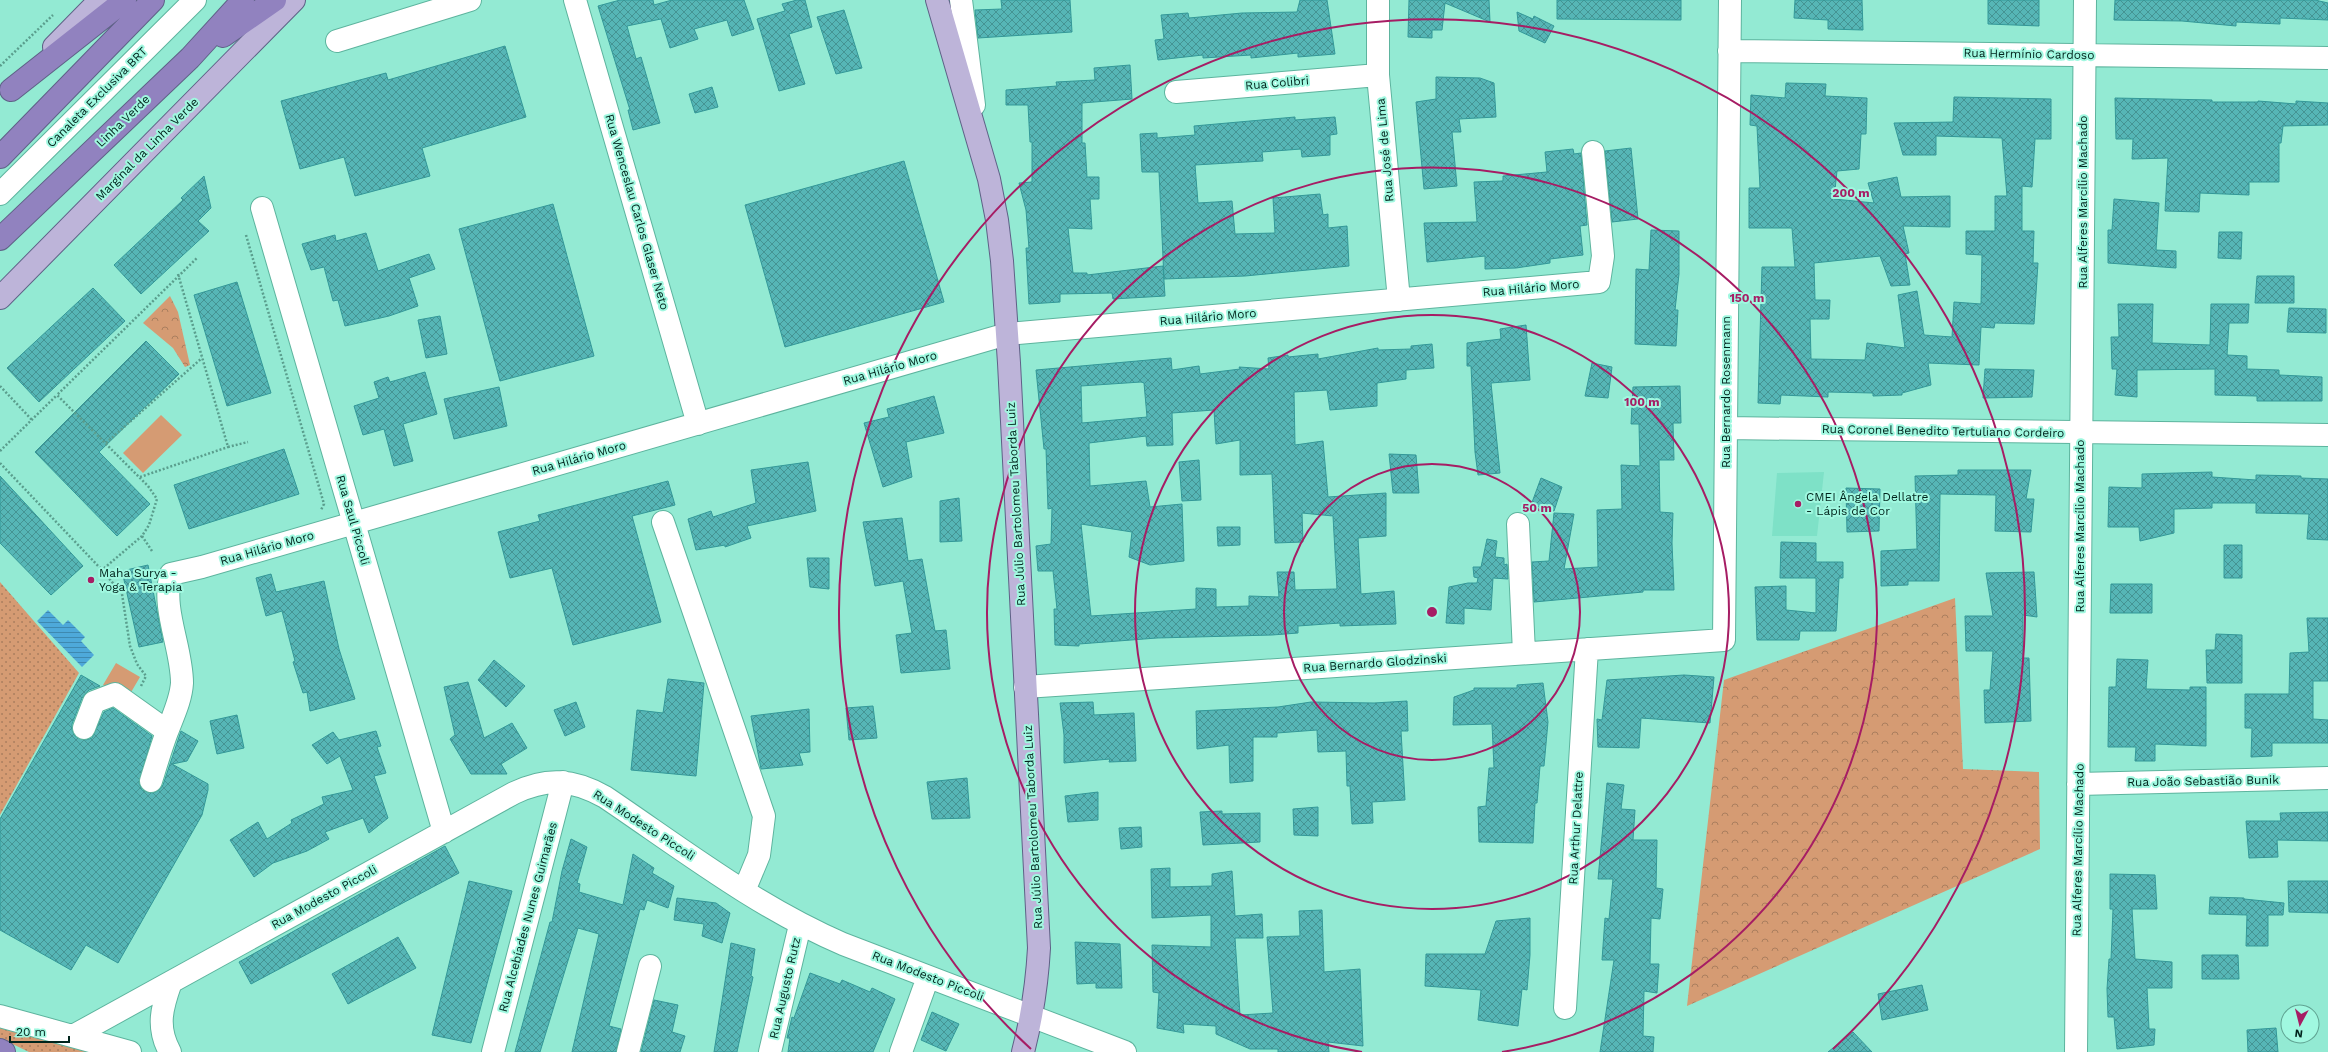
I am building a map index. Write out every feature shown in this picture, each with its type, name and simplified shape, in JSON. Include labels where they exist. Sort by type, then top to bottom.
[{"type":"highway","points":[[6,95],[125,0]]},
{"type":"highway","points":[[0,157],[153,0]]},
{"type":"highway","name":"Linha Verde","points":[[0,239],[190,58],[244,0]]},
{"type":"highway","points":[[190,58],[275,0]]},
{"type":"highway","points":[[0,1050],[4,1052]]},
{"type":"main road","points":[[6,95],[100,0]]},
{"type":"main road","name":"Marginal da Linha Verde","points":[[0,298],[294,0]]},
{"type":"main road","name":"Rua Júlio Bartolomeu Taborda Luiz","points":[[937,0],[977,134],[997,220],[1007,334],[1038,948],[1037,983],[1032,1015],[1023,1052]]},
{"type":"street","name":"Canaleta Exclusiva BRT","points":[[0,194],[195,0]]},
{"type":"street","points":[[337,41],[470,0]]},
{"type":"street","name":"Rua Wenceslau Carlos Glaser Neto","points":[[575,0],[698,424]]},
{"type":"street","points":[[961,0],[977,134]]},
{"type":"street","name":"Rua José de Lima","points":[[1378,0],[1378,74],[1399,300]]},
{"type":"street","name":"Rua Bernardo Rosenmann","points":[[1724,640],[1730,0]]},
{"type":"street","name":"Rua Alferes Marcílio Machado","points":[[2076,1052],[2085,0]]},
{"type":"street","name":"Rua Hermínio Cardoso","points":[[1729,51],[2328,58]]},
{"type":"street","name":"Rua Colibri","points":[[1176,92],[1378,74]]},
{"type":"street","name":"Rua Hilário Moro","points":[[167,731],[175,716],[182,683],[168,584],[171,574],[202,567],[1007,334],[1599,282],[1603,256],[1593,152]]},
{"type":"street","name":"Rua Saul Piccoli","points":[[262,208],[444,832]]},
{"type":"street","name":"Rua Coronel Benedito Tertuliano Cordeiro","points":[[1726,428],[2328,435]]},
{"type":"street","points":[[664,522],[764,816],[759,855],[744,891]]},
{"type":"street","points":[[1518,524],[1524,653]]},
{"type":"street","name":"Rua Bernardo Glodzinski","points":[[1026,687],[1724,640]]},
{"type":"street","name":"Rua Arthur Delattre","points":[[1565,1008],[1587,649]]},
{"type":"street","points":[[84,728],[94,702],[115,694],[167,731],[151,781]]},
{"type":"street","name":"Rua João Sebastião Bunik","points":[[2078,784],[2328,778]]},
{"type":"street","name":"Rua Modesto Piccoli","points":[[73,1036],[527,787],[540,783],[563,782],[580,785],[605,797],[744,891],[800,925],[928,977],[1032,1015],[1125,1052]]},
{"type":"street","name":"Rua Alcebíades Nunes Guimarães","points":[[493,1052],[563,782]]},
{"type":"street","name":"Rua Augusto Rutz","points":[[770,1052],[800,925]]},
{"type":"street","points":[[628,1052],[650,966]]},
{"type":"street","points":[[901,1052],[928,977]]},
{"type":"street","points":[[170,1052],[164,1040],[160,1025],[162,1005],[171,982]]},
{"type":"street","points":[[0,1016],[130,1052]]},
{"type":"path","points":[[0,66],[58,11]]},
{"type":"path","points":[[246,235],[324,504],[317,517]]},
{"type":"path","points":[[0,451],[178,274],[197,258]]},
{"type":"path","points":[[178,274],[228,446]]},
{"type":"path","points":[[106,443],[202,358]]},
{"type":"path","points":[[0,386],[32,420]]},
{"type":"path","points":[[57,395],[140,477],[157,499],[149,525],[142,536],[102,570]]},
{"type":"path","points":[[140,477],[228,446],[248,442]]},
{"type":"path","points":[[0,463],[102,570],[122,594],[130,646],[137,664],[146,676],[140,688]]},
{"type":"path","points":[[142,536],[152,551]]},
{"type":"shaded area","name":"CMEI Ângela Dellatre - Lápis de Cor","points":[[1824,472],[1817,536],[1772,536],[1777,473]]},
{"type":"green space","points":[[170,296],[178,312],[190,365],[185,367],[173,348],[143,323]]},
{"type":"green space","points":[[161,415],[182,435],[143,473],[123,453]]},
{"type":"green space","points":[[0,582],[79,673],[0,815]]},
{"type":"green space","points":[[1955,598],[1963,769],[2039,772],[2040,849],[1687,1006],[1724,680]]},
{"type":"green space","points":[[116,663],[140,677],[127,699],[103,685]]},
{"type":"green space","points":[[0,1027],[96,1052],[29,1052],[0,1038]]},
{"type":"water","points":[[48,610],[63,625],[68,620],[85,637],[81,641],[94,655],[82,667],[37,621]]},
{"type":"building","points":[[620,0],[653,0],[654,5],[672,0],[744,0],[754,29],[732,36],[727,20],[694,29],[698,39],[670,48],[661,19],[627,26],[636,59],[641,57],[660,123],[633,130],[628,110],[630,110],[598,6]]},
{"type":"building","points":[[797,0],[805,0],[812,27],[789,34],[805,84],[779,91],[757,19],[785,11],[782,4]]},
{"type":"building","points":[[1001,0],[1070,0],[1072,32],[978,38],[975,10],[1002,9]]},
{"type":"building","points":[[1300,0],[1327,0],[1335,54],[1298,57],[1298,53],[1251,58],[1251,55],[1203,58],[1203,55],[1158,60],[1155,40],[1164,39],[1161,15],[1188,13],[1189,18],[1242,13],[1297,12]]},
{"type":"building","points":[[1409,0],[1489,0],[1490,22],[1445,3],[1442,30],[1432,30],[1432,38],[1408,37]]},
{"type":"building","points":[[1557,0],[1681,0],[1681,20],[1557,19]]},
{"type":"building","points":[[1795,0],[1862,0],[1863,30],[1828,29],[1828,20],[1794,18]]},
{"type":"building","points":[[1988,0],[2039,0],[2039,26],[1988,24]]},
{"type":"building","points":[[2115,0],[2315,0],[2328,3],[2328,20],[2280,18],[2280,24],[2236,22],[2236,26],[2182,21],[2114,20]]},
{"type":"building","points":[[844,10],[862,68],[836,74],[817,17]]},
{"type":"building","points":[[1517,12],[1533,19],[1534,16],[1554,26],[1545,43],[1519,31]]},
{"type":"building","points":[[505,46],[526,117],[422,148],[430,176],[355,196],[344,157],[300,169],[281,101],[386,73],[388,80]]},
{"type":"building","points":[[1130,65],[1132,99],[1082,103],[1082,143],[1085,143],[1087,177],[1099,177],[1099,199],[1090,199],[1092,229],[1068,228],[1073,273],[1087,273],[1087,275],[1163,266],[1165,296],[1113,299],[1112,293],[1060,294],[1060,302],[1029,304],[1026,248],[1029,248],[1026,210],[1019,183],[1032,182],[1032,142],[1030,142],[1028,105],[1006,105],[1006,90],[1057,86],[1056,82],[1095,80],[1094,68]]},
{"type":"building","points":[[1436,77],[1480,78],[1494,83],[1496,117],[1459,119],[1461,132],[1452,132],[1457,186],[1424,189],[1416,102],[1436,99]]},
{"type":"building","points":[[1786,83],[1826,84],[1825,96],[1867,98],[1866,134],[1861,134],[1859,169],[1837,171],[1834,199],[1874,203],[1868,183],[1897,177],[1901,197],[1950,196],[1950,227],[1903,226],[1909,253],[1905,254],[1910,285],[1891,286],[1880,256],[1814,263],[1815,300],[1830,300],[1829,319],[1810,319],[1811,359],[1865,360],[1867,343],[1905,348],[1898,295],[1917,291],[1924,335],[1952,337],[1954,302],[1981,304],[1982,255],[1966,254],[1966,231],[1995,231],[1995,196],[2007,196],[2002,138],[1936,136],[1936,155],[1903,155],[1894,123],[1953,122],[1954,97],[2051,99],[2051,139],[2035,139],[2032,187],[2022,186],[2022,231],[2034,231],[2033,263],[2038,263],[2034,324],[1995,323],[1994,328],[1981,327],[1979,365],[1928,363],[1931,385],[1902,393],[1902,395],[1873,396],[1873,393],[1828,392],[1828,397],[1781,395],[1780,404],[1758,403],[1762,267],[1795,267],[1792,228],[1749,228],[1749,188],[1760,188],[1757,126],[1750,125],[1751,95],[1785,98]]},
{"type":"building","points":[[712,87],[718,107],[695,113],[689,94]]},
{"type":"building","points":[[2115,98],[2212,100],[2212,102],[2258,101],[2296,104],[2296,101],[2328,103],[2328,125],[2283,126],[2281,143],[2279,143],[2279,182],[2249,182],[2249,195],[2200,193],[2199,212],[2165,211],[2168,158],[2132,159],[2133,139],[2116,139]]},
{"type":"building","points":[[1295,117],[1295,120],[1335,117],[1337,134],[1330,135],[1330,155],[1302,157],[1301,149],[1262,152],[1263,161],[1195,165],[1198,203],[1232,201],[1235,234],[1275,233],[1273,198],[1320,194],[1323,215],[1328,214],[1328,228],[1347,226],[1349,266],[1245,276],[1164,279],[1159,172],[1142,172],[1140,134],[1157,133],[1157,138],[1195,135],[1194,126]]},
{"type":"building","points":[[1631,148],[1638,219],[1612,222],[1605,151]]},
{"type":"building","points":[[1573,149],[1574,154],[1581,153],[1587,225],[1580,226],[1583,255],[1550,259],[1550,263],[1516,268],[1485,269],[1485,256],[1427,262],[1424,223],[1477,222],[1474,182],[1503,181],[1503,176],[1547,172],[1545,152]]},
{"type":"building","points":[[904,161],[944,302],[785,347],[745,205]]},
{"type":"building","points":[[204,176],[211,208],[198,221],[209,231],[141,294],[114,265],[183,200],[181,198]]},
{"type":"building","points":[[2114,199],[2159,203],[2156,250],[2176,251],[2176,268],[2108,263],[2108,230],[2112,230]]},
{"type":"building","points":[[553,204],[594,356],[500,381],[459,229]]},
{"type":"building","points":[[1651,230],[1679,231],[1679,274],[1675,310],[1678,310],[1676,346],[1635,344],[1636,269],[1649,270]]},
{"type":"building","points":[[2219,232],[2242,232],[2241,259],[2218,258]]},
{"type":"building","points":[[366,233],[378,271],[429,254],[435,269],[409,278],[418,306],[389,316],[345,326],[338,300],[333,301],[324,267],[311,270],[302,244],[335,235],[336,241]]},
{"type":"building","points":[[2257,276],[2294,276],[2294,303],[2255,303]]},
{"type":"building","points":[[237,282],[271,393],[227,406],[194,295]]},
{"type":"building","points":[[93,288],[125,321],[39,402],[7,368]]},
{"type":"building","points":[[2118,304],[2153,304],[2152,343],[2210,345],[2211,304],[2249,304],[2248,323],[2229,323],[2227,355],[2247,356],[2247,369],[2279,370],[2279,375],[2322,377],[2322,401],[2257,401],[2257,396],[2215,395],[2215,369],[2137,370],[2137,397],[2115,395],[2117,369],[2112,369],[2111,337],[2119,337]]},
{"type":"building","points":[[2289,308],[2326,309],[2326,333],[2287,332]]},
{"type":"building","points":[[440,316],[447,354],[426,358],[418,320]]},
{"type":"building","points":[[1526,325],[1530,380],[1491,383],[1500,473],[1478,475],[1475,452],[1471,366],[1467,366],[1467,343],[1501,339],[1500,329]]},
{"type":"building","points":[[146,341],[179,374],[99,452],[150,504],[117,536],[35,452]]},
{"type":"building","points":[[1432,344],[1434,368],[1406,370],[1406,379],[1377,383],[1377,406],[1330,410],[1327,390],[1294,392],[1295,445],[1323,441],[1328,497],[1386,493],[1386,536],[1358,538],[1361,594],[1394,591],[1396,624],[1340,626],[1340,623],[1298,626],[1298,633],[1157,638],[1079,644],[1079,646],[1055,645],[1054,609],[1057,609],[1053,571],[1038,571],[1036,546],[1051,544],[1052,508],[1048,509],[1046,449],[1044,449],[1036,370],[1171,358],[1172,370],[1199,366],[1200,374],[1240,369],[1239,367],[1269,369],[1268,358],[1288,355],[1288,357],[1318,354],[1318,359],[1378,348],[1378,350],[1411,349],[1411,346]],"holes":[[[1144,383],[1147,417],[1082,423],[1081,386]],[[1214,410],[1216,444],[1240,440],[1240,475],[1272,474],[1275,543],[1303,542],[1302,513],[1333,516],[1337,589],[1295,590],[1294,572],[1277,572],[1279,597],[1249,596],[1249,606],[1216,607],[1216,589],[1196,588],[1196,609],[1091,616],[1081,524],[1132,532],[1129,557],[1150,565],[1184,561],[1182,504],[1150,507],[1146,481],[1090,486],[1089,443],[1146,436],[1147,446],[1173,445],[1172,413]]]},
{"type":"building","points":[[1592,363],[1612,367],[1608,398],[1585,396]]},
{"type":"building","points":[[1985,369],[2034,370],[2032,397],[1983,398]]},
{"type":"building","points":[[425,372],[437,414],[403,424],[413,461],[394,466],[384,429],[363,435],[354,406],[379,398],[374,382],[388,377],[390,382]]},
{"type":"building","points":[[1680,386],[1681,423],[1673,423],[1674,460],[1659,460],[1660,512],[1673,513],[1672,543],[1674,590],[1643,590],[1643,592],[1534,602],[1532,562],[1549,561],[1554,513],[1574,514],[1564,569],[1598,567],[1597,510],[1622,509],[1621,465],[1640,466],[1639,424],[1631,424],[1633,387]]},
{"type":"building","points":[[499,387],[507,426],[454,439],[444,399]]},
{"type":"building","points":[[934,396],[944,433],[906,442],[912,477],[883,487],[864,423],[889,417],[887,409]]},
{"type":"building","points":[[284,449],[299,494],[189,529],[174,485]]},
{"type":"building","points":[[1389,454],[1416,455],[1419,493],[1393,493]]},
{"type":"building","points":[[1199,460],[1201,500],[1182,501],[1179,462]]},
{"type":"building","points":[[808,462],[816,511],[747,526],[751,538],[725,547],[725,545],[696,550],[688,519],[711,511],[713,517],[756,503],[751,470]]},
{"type":"building","points":[[1958,470],[2031,470],[2026,499],[2034,499],[2031,532],[1995,531],[1996,495],[1940,494],[1939,581],[1908,581],[1908,585],[1881,586],[1881,551],[1917,549],[1915,476],[1958,475]]},
{"type":"building","points":[[2212,472],[2212,477],[2256,480],[2256,475],[2301,476],[2301,478],[2328,479],[2328,540],[2307,539],[2309,514],[2256,513],[2256,503],[2212,503],[2212,508],[2174,509],[2174,533],[2140,541],[2139,527],[2108,527],[2109,487],[2142,488],[2142,474]]},
{"type":"building","points":[[0,476],[83,566],[51,595],[0,543]]},
{"type":"building","points":[[1541,478],[1562,487],[1554,511],[1531,505]]},
{"type":"building","points":[[668,481],[675,505],[632,516],[661,622],[573,645],[552,568],[510,578],[498,532],[540,521],[538,515]]},
{"type":"building","points":[[1846,488],[1880,489],[1879,531],[1847,532]]},
{"type":"building","points":[[959,498],[962,541],[940,542],[940,501]]},
{"type":"building","points":[[902,518],[908,561],[922,559],[935,631],[946,630],[950,669],[901,673],[896,635],[912,633],[903,581],[875,586],[863,522]]},
{"type":"building","points":[[1217,527],[1240,527],[1240,545],[1218,546]]},
{"type":"building","points":[[1487,539],[1497,541],[1495,557],[1504,558],[1504,565],[1507,564],[1508,579],[1493,578],[1491,610],[1464,608],[1464,624],[1446,623],[1449,587],[1468,583],[1477,583],[1478,578],[1474,577],[1473,567],[1481,567]]},
{"type":"building","points":[[1781,542],[1816,543],[1816,562],[1843,562],[1843,578],[1839,578],[1836,631],[1800,631],[1799,640],[1757,640],[1755,587],[1786,586],[1786,610],[1816,613],[1816,578],[1780,578]]},
{"type":"building","points":[[2224,545],[2242,545],[2242,578],[2224,578]]},
{"type":"building","points":[[807,558],[829,558],[829,589],[810,587]]},
{"type":"building","points":[[148,565],[163,642],[139,647],[122,571]]},
{"type":"building","points":[[2034,572],[2037,617],[2023,615],[2023,658],[2029,658],[2031,721],[1985,723],[1984,690],[1990,690],[1993,651],[1966,651],[1965,616],[1993,616],[1986,573]]},
{"type":"building","points":[[271,574],[276,592],[324,581],[339,649],[355,699],[310,711],[307,692],[303,693],[293,662],[295,661],[282,611],[266,616],[256,578]]},
{"type":"building","points":[[2111,584],[2152,584],[2152,613],[2110,613]]},
{"type":"building","points":[[2307,618],[2328,618],[2328,681],[2313,681],[2313,719],[2328,720],[2328,743],[2272,743],[2272,756],[2251,757],[2252,728],[2245,728],[2245,694],[2289,694],[2290,653],[2309,652]]},
{"type":"building","points":[[2216,634],[2242,635],[2242,683],[2207,683],[2206,650],[2215,650]]},
{"type":"building","points":[[2117,659],[2148,660],[2146,689],[2190,690],[2190,687],[2206,687],[2206,746],[2155,744],[2155,761],[2135,761],[2136,747],[2108,747],[2109,687],[2116,687]]},
{"type":"building","points":[[494,660],[525,686],[506,707],[478,680]]},
{"type":"building","points":[[81,675],[100,686],[89,690],[82,698],[72,724],[72,730],[75,736],[86,740],[92,738],[104,712],[113,708],[152,736],[139,783],[142,790],[153,793],[159,790],[163,785],[181,731],[198,741],[187,761],[172,764],[208,784],[208,790],[202,815],[118,963],[86,945],[71,970],[0,930],[0,819]]},
{"type":"building","points":[[1684,675],[1714,677],[1710,723],[1641,718],[1639,748],[1598,747],[1597,719],[1602,720],[1607,680]]},
{"type":"building","points":[[668,679],[704,683],[696,776],[631,770],[637,710],[663,713]]},
{"type":"building","points":[[468,682],[484,738],[512,723],[527,748],[501,764],[507,774],[471,774],[450,739],[455,735],[444,687]]},
{"type":"building","points":[[1543,683],[1548,722],[1544,766],[1540,766],[1537,803],[1535,803],[1533,843],[1479,842],[1478,807],[1486,806],[1489,768],[1494,768],[1492,724],[1453,725],[1454,697],[1474,690],[1474,688],[1517,688],[1517,685]]},
{"type":"building","points":[[1407,701],[1408,731],[1401,731],[1405,800],[1372,802],[1373,823],[1352,824],[1350,786],[1347,786],[1346,751],[1318,752],[1317,730],[1277,733],[1277,737],[1253,737],[1253,781],[1230,783],[1229,745],[1197,749],[1196,711],[1278,707],[1311,702],[1374,703]]},
{"type":"building","points":[[576,702],[585,727],[565,736],[554,710]]},
{"type":"building","points":[[1093,702],[1094,715],[1134,713],[1136,761],[1109,762],[1110,759],[1064,763],[1064,735],[1060,703]]},
{"type":"building","points":[[873,706],[877,738],[849,740],[846,708]]},
{"type":"building","points":[[809,709],[810,752],[799,753],[803,765],[761,769],[751,716]]},
{"type":"building","points":[[237,715],[244,748],[217,754],[210,721]]},
{"type":"building","points":[[376,731],[381,746],[377,747],[386,773],[374,776],[388,818],[369,833],[363,818],[325,832],[329,839],[307,851],[273,863],[254,877],[230,840],[258,822],[267,839],[292,823],[291,820],[324,804],[322,797],[353,790],[340,756],[327,764],[312,745],[333,732],[339,740]]},
{"type":"building","points":[[967,778],[970,818],[932,819],[927,782]]},
{"type":"building","points":[[1607,783],[1624,785],[1621,809],[1635,810],[1633,840],[1657,840],[1656,888],[1663,889],[1660,919],[1651,918],[1650,964],[1659,964],[1657,993],[1644,991],[1643,1036],[1654,1037],[1653,1052],[1600,1052],[1614,960],[1602,960],[1605,918],[1609,919],[1613,879],[1598,879]]},
{"type":"building","points":[[1098,792],[1098,820],[1068,822],[1065,796]]},
{"type":"building","points":[[1318,807],[1318,836],[1294,835],[1293,809]]},
{"type":"building","points":[[1222,811],[1222,814],[1260,813],[1260,842],[1203,845],[1200,812]]},
{"type":"building","points":[[2328,812],[2328,841],[2277,840],[2278,857],[2249,858],[2246,821],[2281,821],[2280,813]]},
{"type":"building","points":[[1141,827],[1142,847],[1121,849],[1119,828]]},
{"type":"building","points":[[571,839],[587,847],[577,883],[580,884],[579,892],[623,905],[633,854],[654,868],[652,873],[674,886],[668,908],[647,900],[644,910],[640,909],[609,1026],[621,1029],[616,1052],[572,1052],[599,934],[578,928],[540,1052],[515,1052],[550,922],[552,922],[562,871]]},
{"type":"building","points":[[445,846],[459,873],[251,984],[239,962]]},
{"type":"building","points":[[1170,868],[1170,887],[1212,886],[1212,874],[1232,871],[1235,916],[1262,914],[1263,938],[1235,938],[1240,1015],[1273,1013],[1267,937],[1300,936],[1299,911],[1322,910],[1324,972],[1360,969],[1363,1046],[1328,1042],[1329,1052],[1278,1052],[1278,1049],[1250,1049],[1216,1034],[1216,1026],[1183,1024],[1184,1033],[1157,1028],[1159,993],[1153,992],[1152,945],[1211,947],[1211,915],[1152,918],[1151,869]]},
{"type":"building","points":[[2110,874],[2155,875],[2157,909],[2132,909],[2135,959],[2172,962],[2172,988],[2147,988],[2149,1029],[2155,1029],[2154,1045],[2117,1049],[2114,1017],[2108,1017],[2107,989],[2109,959],[2111,959],[2113,909],[2110,909]]},
{"type":"building","points":[[469,881],[512,891],[471,1043],[432,1035]]},
{"type":"building","points":[[2288,881],[2328,881],[2328,913],[2289,912]]},
{"type":"building","points":[[2210,897],[2244,898],[2284,903],[2283,915],[2268,915],[2268,946],[2246,946],[2247,915],[2209,914]]},
{"type":"building","points":[[677,898],[716,903],[730,913],[722,943],[702,936],[704,924],[674,920]]},
{"type":"building","points":[[1530,918],[1530,955],[1527,990],[1522,989],[1518,1026],[1478,1020],[1481,990],[1425,986],[1426,954],[1485,954],[1496,921]]},
{"type":"building","points":[[398,937],[416,968],[348,1004],[332,974]]},
{"type":"building","points":[[1075,942],[1120,944],[1122,988],[1096,988],[1096,983],[1077,984]]},
{"type":"building","points":[[731,943],[755,949],[751,976],[753,977],[737,1052],[714,1052]]},
{"type":"building","points":[[2202,955],[2238,955],[2239,979],[2202,979]]},
{"type":"building","points":[[810,973],[840,984],[842,980],[870,992],[872,988],[895,999],[873,1052],[788,1052],[790,1038],[787,1038],[792,1017],[794,1018]]},
{"type":"building","points":[[1922,985],[1928,1010],[1882,1020],[1878,994]]},
{"type":"building","points":[[654,1000],[678,1005],[672,1032],[685,1036],[680,1052],[641,1052]]},
{"type":"building","points":[[932,1012],[959,1024],[946,1051],[921,1040]]},
{"type":"building","points":[[2276,1028],[2278,1052],[2248,1052],[2247,1030]]},
{"type":"building","points":[[1853,1032],[1872,1052],[1828,1052]]},
{"type":"place","name":"CMEI Ângela Dellatre - Lápis de Cor","points":[[1798,504]]},
{"type":"place","name":"Maha Surya - Yoga & Terapia","points":[[91,580]]}]
